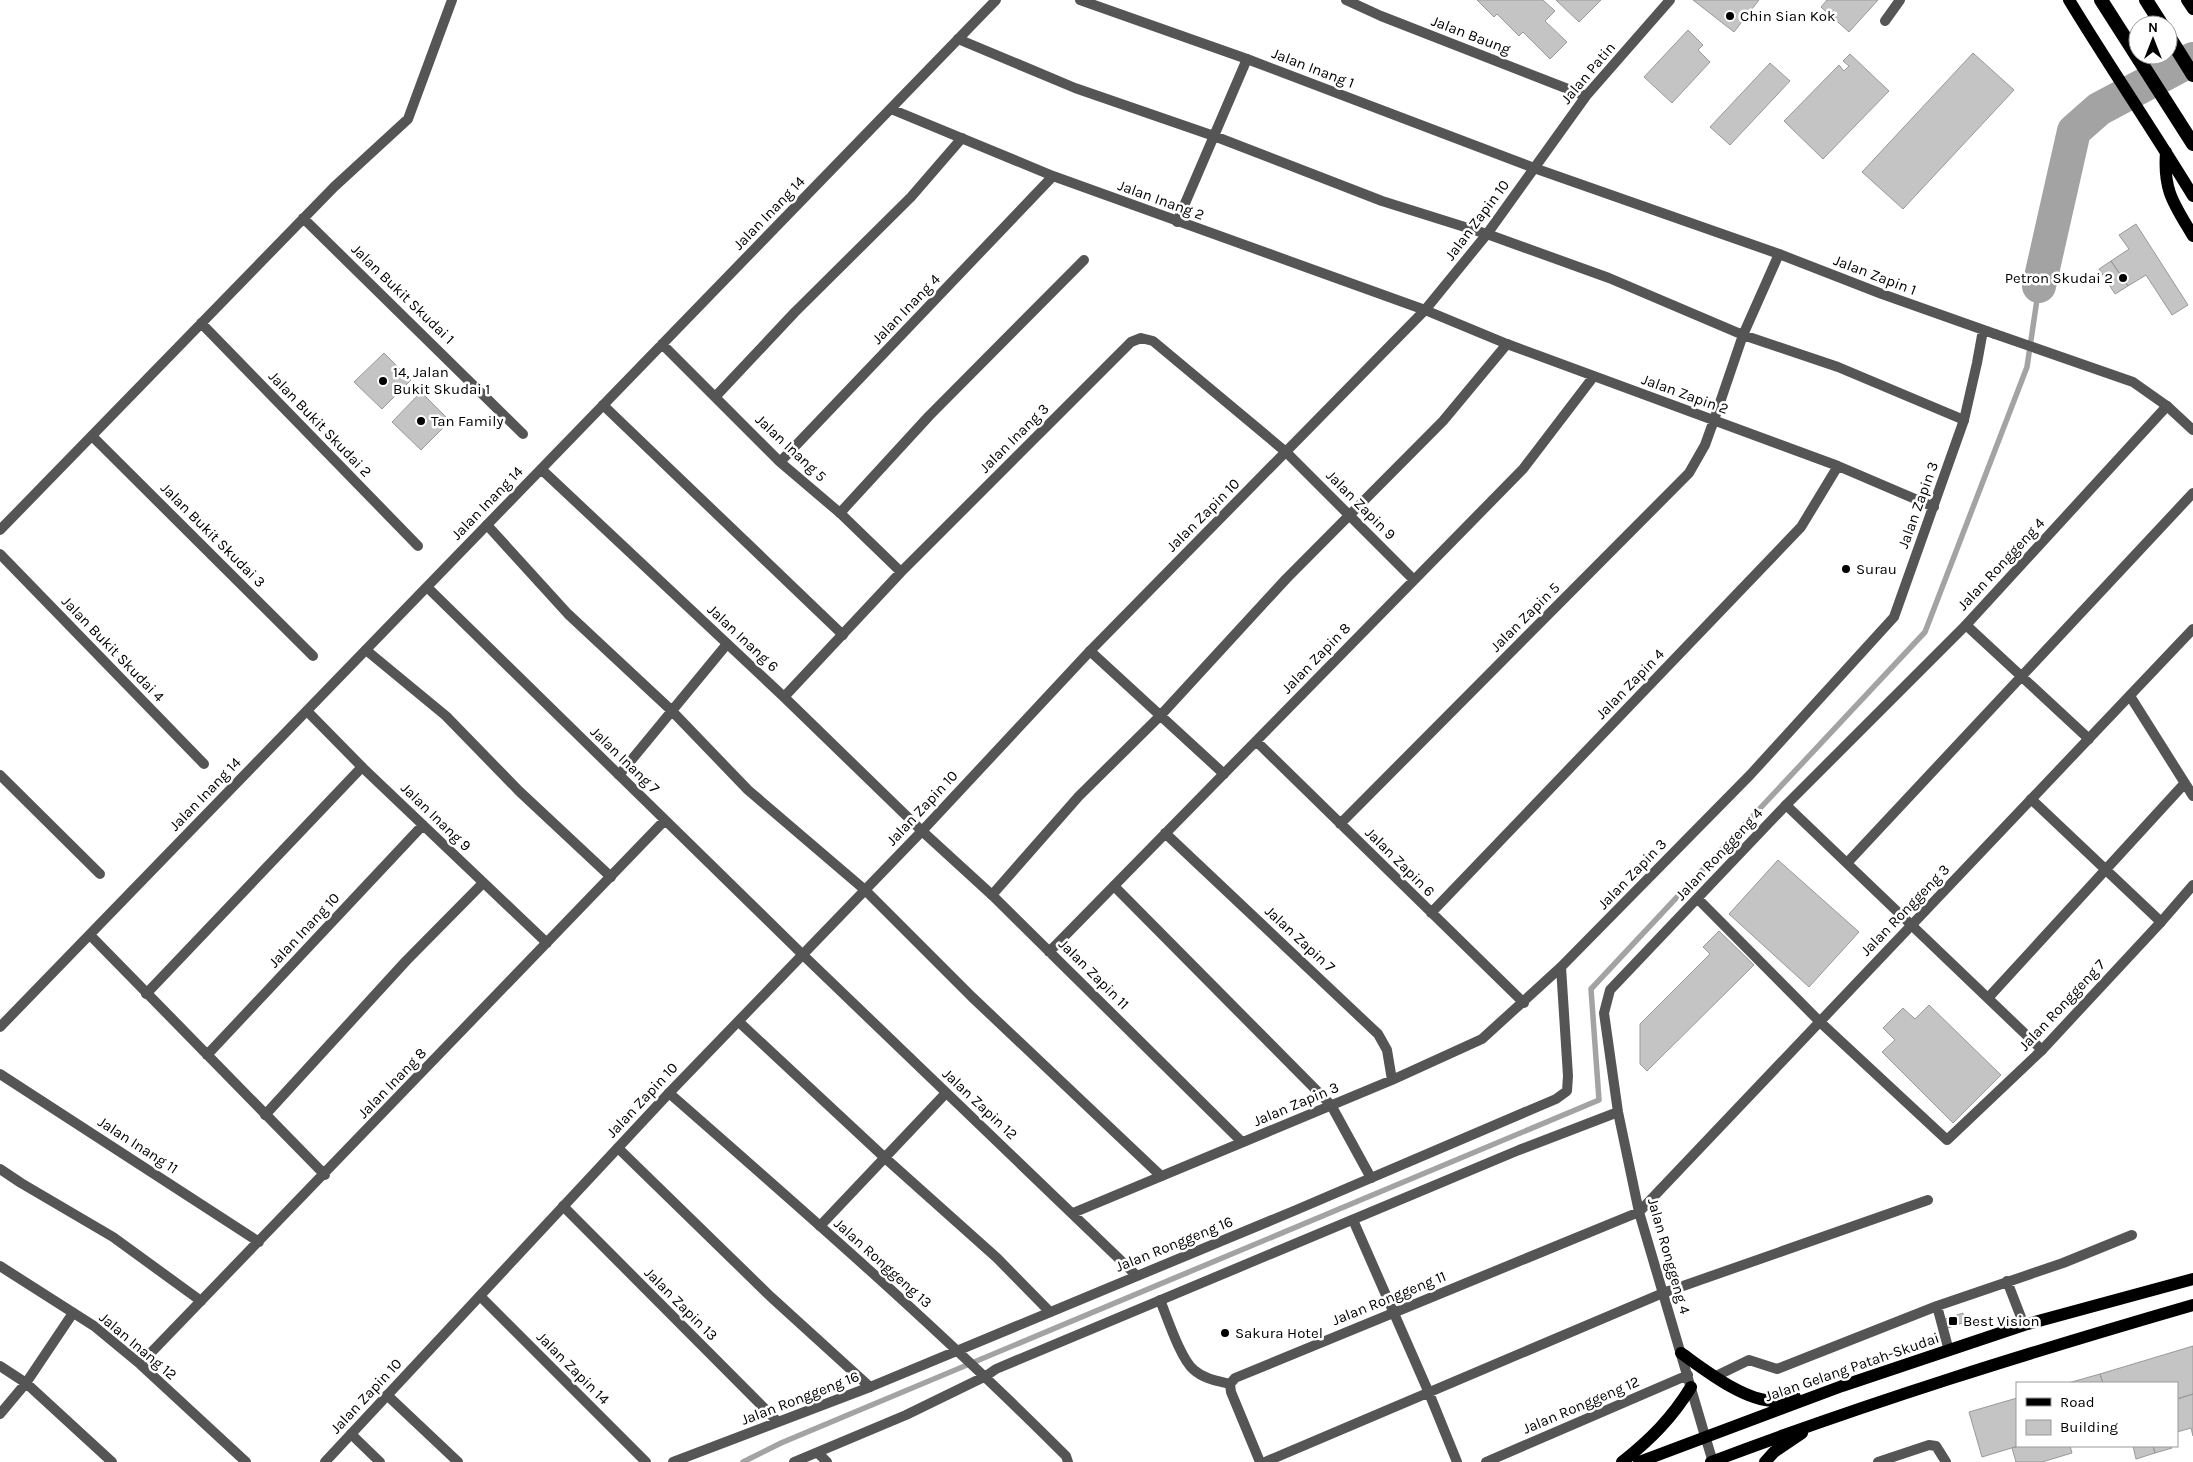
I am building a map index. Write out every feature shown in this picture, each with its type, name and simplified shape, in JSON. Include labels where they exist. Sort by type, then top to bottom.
[{"type":"highway","points":[[2102,0],[2193,144]]},
{"type":"highway","points":[[2146,0],[2156,15]]},
{"type":"highway","points":[[2178,51],[2193,75]]},
{"type":"main road","points":[[2069,0],[2098,48],[2159,139],[2193,196]]},
{"type":"main road","points":[[2187,0],[2193,9]]},
{"type":"main road","points":[[2166,152],[2164,174],[2170,197],[2193,236]]},
{"type":"main road","name":"Jalan Gelang Patah-Skudai","points":[[1639,1462],[1842,1386],[2024,1325],[2193,1279]]},
{"type":"main road","points":[[1712,1462],[1818,1422],[2107,1330],[2193,1305]]},
{"type":"main road","points":[[1681,1353],[1714,1377],[1754,1397],[1775,1401],[1842,1386]]},
{"type":"main road","points":[[1622,1462],[1652,1438],[1668,1421],[1689,1381]]},
{"type":"main road","points":[[1764,1462],[1774,1452],[1818,1422]]},
{"type":"street","points":[[0,530],[334,186],[408,119],[452,0]]},
{"type":"street","name":"Jalan Inang 14","points":[[0,1027],[996,0]]},
{"type":"street","name":"Jalan Inang 1","points":[[1080,0],[1247,59],[1534,168]]},
{"type":"street","name":"Jalan Baung","points":[[1346,0],[1381,16],[1586,96]]},
{"type":"street","name":"Jalan Patin","points":[[1534,168],[1586,96],[1670,0]]},
{"type":"street","points":[[1885,21],[1900,0]]},
{"type":"street","points":[[958,39],[1075,88],[1214,136],[1382,201],[1487,234],[1609,278],[1743,335],[1838,367],[1964,420]]},
{"type":"street","points":[[1177,222],[1247,59]]},
{"type":"street","name":"Jalan Inang 2","points":[[891,109],[1053,176],[1425,310]]},
{"type":"street","points":[[716,396],[795,312],[911,197],[962,138]]},
{"type":"street","name":"Jalan Zapin 10","points":[[325,1462],[669,1093],[922,831],[1090,651],[1425,310],[1487,234],[1534,168]]},
{"type":"street","name":"Jalan Zapin 1","points":[[1534,168],[1779,254],[1882,294],[2133,382],[2167,406],[2193,430]]},
{"type":"street","name":"Jalan Inang 4","points":[[780,462],[1053,176]]},
{"type":"street","name":"Jalan Bukit Skudai 1","points":[[303,218],[523,434]]},
{"type":"street","name":"Jalan Zapin 5","points":[[1340,824],[1689,473],[1704,445],[1743,335],[1779,254]]},
{"type":"street","points":[[840,514],[929,416],[1084,260]]},
{"type":"street","name":"Jalan Zapin 2","points":[[1425,310],[1507,344],[1838,466],[1934,507]]},
{"type":"street","name":"Jalan Bukit Skudai 2","points":[[201,323],[418,546]]},
{"type":"street","name":"Jalan Zapin 3","points":[[1073,1213],[1392,1080],[1482,1039],[1524,1003],[1751,774],[1894,617],[1964,420],[1978,363],[1983,330]]},
{"type":"street","name":"Jalan Inang 3","points":[[784,697],[901,572],[1131,342],[1142,338],[1153,341],[1286,452]]},
{"type":"street","name":"Jalan Inang 5","points":[[662,344],[780,462],[840,514],[901,572]]},
{"type":"street","points":[[992,895],[1079,796],[1160,716],[1286,579],[1443,421],[1507,344]]},
{"type":"street","name":"Jalan Zapin 8","points":[[1049,952],[1523,469],[1594,376]]},
{"type":"street","points":[[603,405],[843,635]]},
{"type":"street","name":"Jalan Ronggeng 4","points":[[1712,1462],[1706,1436],[1639,1212],[1618,1112],[1604,1013],[1610,990],[1786,805],[1966,626],[2167,406]]},
{"type":"street","name":"Jalan Bukit Skudai 3","points":[[92,436],[312,656]]},
{"type":"street","name":"Jalan Zapin 9","points":[[1286,452],[1414,580]]},
{"type":"street","name":"Jalan Zapin 4","points":[[1431,913],[1801,527],[1838,466]]},
{"type":"street","name":"Jalan Inang 6","points":[[541,469],[784,697],[922,831]]},
{"type":"street","points":[[1847,863],[2193,493]]},
{"type":"street","points":[[487,525],[568,614],[671,710],[748,790],[864,890],[979,1004],[1161,1176]]},
{"type":"street","name":"Jalan Bukit Skudai 4","points":[[0,554],[204,764]]},
{"type":"street","name":"Jalan Inang 7","points":[[427,587],[802,954]]},
{"type":"street","points":[[1966,626],[2089,739]]},
{"type":"street","name":"Jalan Ronggeng 3","points":[[1639,1212],[2193,629]]},
{"type":"street","points":[[619,776],[671,710],[728,644]]},
{"type":"street","points":[[366,650],[446,716],[519,791],[611,877]]},
{"type":"street","points":[[1090,651],[1224,774]]},
{"type":"street","points":[[2130,696],[2193,796]]},
{"type":"street","name":"Jalan Inang 9","points":[[307,711],[362,767],[547,943]]},
{"type":"street","name":"Jalan Zapin 6","points":[[1256,741],[1524,1003]]},
{"type":"street","points":[[146,994],[362,767]]},
{"type":"street","points":[[0,775],[100,874]]},
{"type":"street","points":[[1988,998],[2185,783]]},
{"type":"street","points":[[2031,799],[2161,922]]},
{"type":"street","points":[[1786,805],[2042,1050]]},
{"type":"street","name":"Jalan Inang 8","points":[[140,1364],[665,820]]},
{"type":"street","name":"Jalan Inang 10","points":[[207,1055],[423,825]]},
{"type":"street","name":"Jalan Zapin 11","points":[[922,831],[992,895],[1242,1142]]},
{"type":"street","name":"Jalan Zapin 7","points":[[1166,833],[1378,1034],[1387,1050],[1392,1080]]},
{"type":"street","points":[[265,1115],[406,961],[484,883]]},
{"type":"street","name":"Jalan Ronggeng 7","points":[[1820,1022],[1947,1140],[2042,1050],[2193,885]]},
{"type":"street","points":[[1114,886],[1331,1105],[1371,1178]]},
{"type":"street","points":[[1698,898],[1820,1022]]},
{"type":"street","points":[[90,935],[324,1175]]},
{"type":"street","name":"Jalan Zapin 12","points":[[802,954],[1137,1276]]},
{"type":"street","name":"Jalan Ronggeng 16","points":[[673,1462],[870,1387],[1556,1099],[1566,1091],[1568,1076],[1561,967]]},
{"type":"street","points":[[739,1022],[884,1158],[997,1258],[1050,1312]]},
{"type":"street","name":"Jalan Inang 11","points":[[0,1074],[259,1242]]},
{"type":"street","name":"Jalan Ronggeng 13","points":[[669,1093],[986,1376],[1066,1456],[1068,1462]]},
{"type":"street","points":[[820,1226],[946,1093]]},
{"type":"street","points":[[794,1462],[906,1415],[986,1376],[996,1369],[1519,1150],[1618,1112]]},
{"type":"street","points":[[618,1148],[771,1297],[870,1387]]},
{"type":"street","points":[[0,1169],[113,1237],[201,1301]]},
{"type":"street","points":[[1265,1462],[1663,1293],[1928,1200]]},
{"type":"street","name":"Jalan Zapin 13","points":[[563,1206],[778,1422]]},
{"type":"street","name":"Jalan Ronggeng 11","points":[[1230,1384],[1235,1378],[1639,1212]]},
{"type":"street","points":[[1353,1220],[1430,1392],[1457,1462]]},
{"type":"street","points":[[1714,1377],[1749,1360],[1777,1369],[1936,1306],[2063,1263],[2132,1235]]},
{"type":"street","name":"Jalan Inang 12","points":[[0,1266],[94,1326],[140,1364],[246,1462]]},
{"type":"street","points":[[2007,1281],[2024,1325]]},
{"type":"street","name":"Jalan Zapin 14","points":[[480,1296],[646,1462]]},
{"type":"street","points":[[1160,1300],[1186,1361],[1194,1370],[1209,1378],[1230,1384],[1231,1392],[1260,1462]]},
{"type":"street","points":[[1936,1306],[1948,1351]]},
{"type":"street","points":[[0,1414],[26,1383],[73,1313]]},
{"type":"street","points":[[0,1366],[26,1383],[112,1462]]},
{"type":"street","name":"Jalan Ronggeng 12","points":[[1486,1462],[1689,1381]]},
{"type":"street","points":[[387,1395],[458,1462]]},
{"type":"street","points":[[351,1434],[380,1462]]},
{"type":"street","points":[[1878,1462],[1929,1445],[1936,1446],[1946,1462]]},
{"type":"street","points":[[818,1452],[827,1462]]},
{"type":"building","points":[[1477,0],[1543,0],[1555,11],[1545,21],[1567,42],[1550,59],[1523,32],[1519,36],[1497,14],[1494,17]]},
{"type":"building","points":[[1556,0],[1601,0],[1579,22]]},
{"type":"building","name":"Chin Sian Kok","points":[[1693,0],[1759,0],[1734,32]]},
{"type":"building","points":[[1827,0],[1878,0],[1849,32],[1821,7]]},
{"type":"building","points":[[1688,30],[1703,45],[1698,50],[1710,62],[1672,103],[1644,77]]},
{"type":"building","points":[[1973,53],[2014,90],[1903,209],[1862,172]]},
{"type":"building","points":[[1850,54],[1889,91],[1823,159],[1784,121],[1839,65],[1844,71],[1849,66],[1843,61]]},
{"type":"building","points":[[1770,63],[1790,81],[1730,145],[1710,127]]},
{"type":"building","points":[[2136,224],[2188,305],[2172,315],[2146,275],[2128,286],[2111,261],[2129,249],[2119,235]]},
{"type":"building","points":[[2111,261],[2128,286],[2115,294],[2099,269]]},
{"type":"building","name":"14, Jalan Bukit Skudai 1","points":[[384,353],[411,380],[382,409],[354,382]]},
{"type":"building","name":"Tan Family","points":[[421,392],[450,421],[421,450],[392,422]]},
{"type":"building","points":[[1778,860],[1859,932],[1809,987],[1729,914]]},
{"type":"building","points":[[1719,931],[1754,965],[1647,1071],[1640,1064],[1640,1024],[1710,954],[1703,947]]},
{"type":"building","points":[[1929,1005],[2001,1075],[1953,1123],[1882,1052],[1895,1040],[1883,1028],[1903,1008],[1915,1019]]},
{"type":"building","points":[[1963,1313],[1965,1322],[1945,1329],[1942,1320]]},
{"type":"building","points":[[2193,1346],[2193,1394],[2178,1399],[2178,1382],[2103,1382],[2100,1374]]},
{"type":"building","points":[[2100,1374],[2103,1382],[2072,1382]]},
{"type":"building","points":[[2193,1394],[2193,1436],[2191,1428],[2178,1432],[2178,1399]]},
{"type":"building","points":[[2016,1398],[2016,1447],[1982,1457],[1969,1412]]},
{"type":"building","points":[[2070,1447],[2072,1453],[2042,1462],[2016,1462],[2012,1448]]},
{"type":"building","points":[[2133,1447],[2153,1447],[2155,1453],[2136,1459]]},
{"type":"building","points":[[2153,1447],[2172,1448],[2155,1453]]},
{"type":"waterway","points":[[2039,286],[2074,131],[2099,109],[2193,59]]},
{"type":"waterway","points":[[743,1462],[781,1443],[1599,1100],[1591,989],[1925,632],[2027,367],[2039,286]]},
{"type":"place","name":"Chin Sian Kok","points":[[1730,16]]},
{"type":"place","name":"Petron Skudai 2","points":[[2123,278]]},
{"type":"place","name":"14, Jalan Bukit Skudai 1","points":[[383,381]]},
{"type":"place","name":"Tan Family","points":[[421,421]]},
{"type":"place","name":"Surau","points":[[1846,569]]},
{"type":"place","name":"Best Vision","points":[[1953,1321]]},
{"type":"place","name":"Sakura Hotel","points":[[1225,1333]]}]
